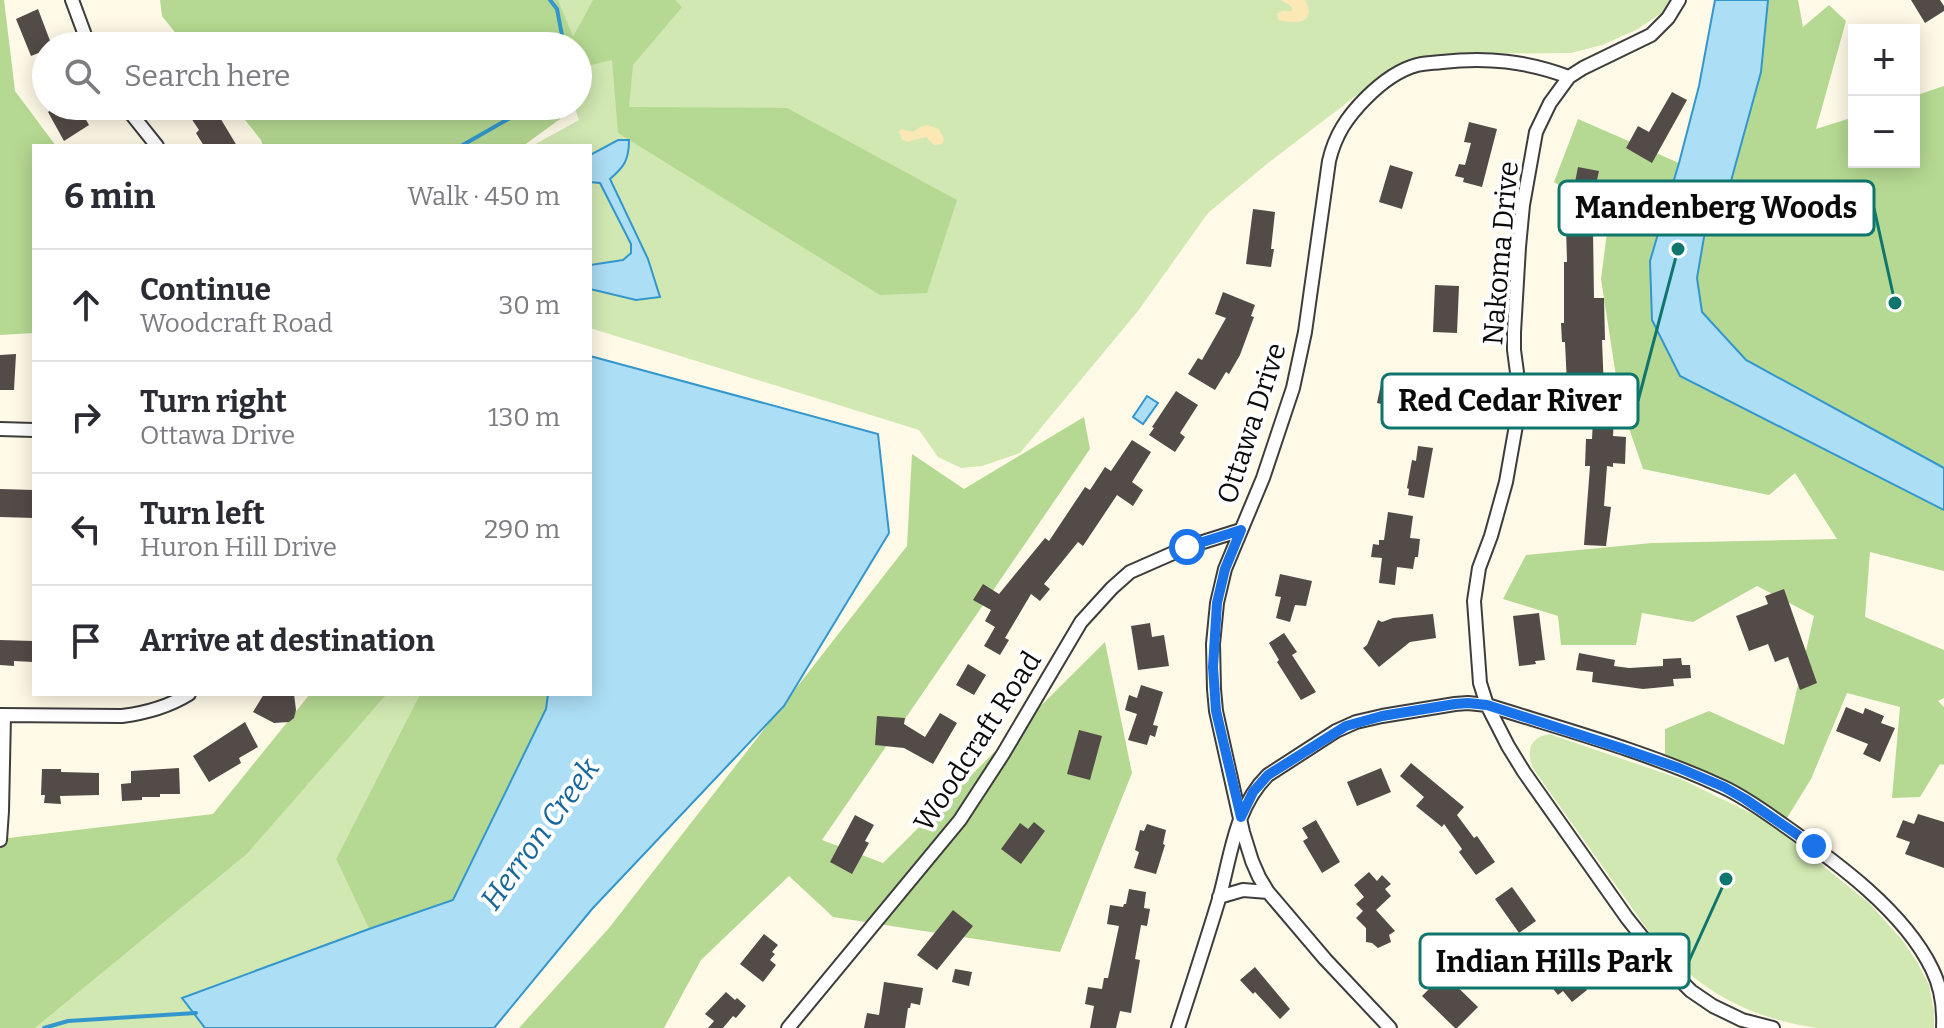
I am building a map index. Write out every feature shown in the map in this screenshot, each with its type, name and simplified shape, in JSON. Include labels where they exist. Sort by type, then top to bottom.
[{"type":"street","points":[[72,0],[84,32]]},
{"type":"street","name":"Nakoma Drive","points":[[1679,0],[1668,18],[1651,35],[1569,77],[1550,103],[1536,132],[1523,205],[1514,332],[1518,414],[1506,482],[1479,568],[1474,601],[1480,683],[1487,705],[1508,746],[1562,828],[1663,963],[1691,991],[1713,1006],[1742,1020],[1773,1028]]},
{"type":"street","name":"Ottawa Drive","points":[[1390,1028],[1268,892],[1252,861],[1216,711],[1213,667],[1217,603],[1225,569],[1263,478],[1293,388],[1305,332],[1329,161],[1335,139],[1346,120],[1373,91],[1416,65],[1469,59],[1501,60],[1535,66],[1569,77]]},
{"type":"street","points":[[136,120],[155,144]]},
{"type":"street","points":[[0,429],[32,430]]},
{"type":"street","name":"Woodcraft Road","points":[[788,1028],[960,820],[1081,622],[1097,603],[1130,572],[1187,547],[1241,530]]},
{"type":"street","points":[[0,840],[2,715],[122,716],[170,704],[185,696]]},
{"type":"street","points":[[1178,1028],[1241,817],[1253,792],[1268,775],[1346,726],[1382,716],[1468,703],[1487,705],[1679,768],[1724,787],[1757,807],[1825,854],[1882,904],[1924,954],[1937,979],[1943,1028]]},
{"type":"street","points":[[1219,897],[1243,890],[1268,892]]},
{"type":"green space","points":[[0,0],[4,0],[15,91],[32,114],[32,120],[37,120],[55,144],[32,144],[32,333],[0,335]]},
{"type":"green space","points":[[160,0],[558,0],[571,32],[175,32],[162,16]]},
{"type":"green space","points":[[537,0],[1670,0],[1663,12],[1636,30],[1602,45],[1571,53],[1450,54],[1417,59],[1391,69],[1208,213],[1138,311],[1020,453],[982,466],[961,468],[938,457],[919,430],[592,329],[592,144],[536,144],[579,120],[592,120],[592,32],[566,32]]},
{"type":"green space","points":[[593,0],[675,0],[682,7],[633,65],[629,107],[787,108],[957,200],[927,293],[880,295],[618,133],[612,60],[592,65],[592,32],[576,32]]},
{"type":"green space","points":[[1768,0],[1798,0],[1803,27],[1829,5],[1846,21],[1816,129],[1848,119],[1848,168],[1920,168],[1920,94],[1944,86],[1944,468],[1746,360],[1702,312],[1697,278],[1704,237],[1731,181],[1761,72]]},
{"type":"green space","points":[[1578,119],[1679,163],[1650,261],[1652,320],[1680,375],[1944,510],[1944,571],[1870,552],[1865,617],[1944,650],[1944,698],[1938,701],[1944,707],[1944,765],[1940,764],[1920,797],[1892,798],[1900,707],[1847,693],[1811,779],[1787,818],[1665,754],[1665,729],[1709,711],[1784,745],[1814,616],[1757,586],[1693,622],[1642,613],[1636,645],[1561,645],[1558,616],[1503,599],[1526,555],[1652,543],[1837,539],[1795,473],[1769,495],[1643,469],[1620,402],[1601,279],[1609,217],[1554,182]]},
{"type":"green space","points":[[245,120],[559,120],[526,144],[262,144]]},
{"type":"green space","points":[[1084,417],[1090,449],[822,840],[883,863],[1105,642],[1132,773],[1060,952],[833,917],[789,876],[701,960],[664,1028],[519,1028],[609,928],[907,546],[912,454],[964,489]]},
{"type":"green space","points":[[308,696],[385,696],[247,854],[35,1028],[0,1028],[0,839],[213,814]]},
{"type":"green space","points":[[385,696],[419,696],[336,859],[369,929],[183,998],[205,1028],[35,1028],[247,854]]},
{"type":"green space","points":[[419,696],[548,696],[546,709],[453,900],[369,929],[336,859]]},
{"type":"green space","points":[[1549,734],[1681,779],[1767,821],[1869,903],[1903,941],[1929,985],[1934,1028],[1817,1028],[1747,1009],[1707,987],[1654,939],[1534,770],[1530,758],[1531,747],[1537,739]]},
{"type":"sand","points":[[1281,0],[1305,0],[1309,14],[1297,22],[1278,19],[1277,14],[1282,11],[1292,11],[1292,7]]},
{"type":"sand","points":[[927,125],[939,129],[944,139],[942,144],[934,145],[926,137],[907,142],[899,132],[901,129],[913,132]]},
{"type":"water","points":[[1715,0],[1768,0],[1761,72],[1731,181],[1704,237],[1697,278],[1702,312],[1746,360],[1944,468],[1944,510],[1680,376],[1652,320],[1650,261],[1699,86]]},
{"type":"water","points":[[618,140],[629,140],[627,158],[610,179],[648,259],[660,297],[636,300],[592,289],[592,265],[623,260],[631,253],[631,244],[600,183],[592,182],[592,154]]},
{"type":"water","points":[[592,357],[878,434],[889,533],[784,706],[592,909],[494,1028],[205,1028],[182,998],[453,900],[546,709],[548,696],[592,696]]},
{"type":"water","points":[[1147,396],[1158,403],[1143,424],[1133,417]]},
{"type":"building","points":[[1911,0],[1940,0],[1944,11],[1925,23]]},
{"type":"building","points":[[38,9],[47,32],[32,32],[32,56],[31,56],[16,19]]},
{"type":"building","points":[[1672,92],[1687,100],[1652,163],[1626,148],[1638,126],[1649,132]]},
{"type":"building","points":[[52,120],[86,120],[89,125],[64,141]]},
{"type":"building","points":[[192,120],[221,120],[236,144],[203,144],[196,133],[199,130]]},
{"type":"building","points":[[1469,122],[1497,129],[1482,187],[1463,182],[1464,178],[1455,176],[1459,164],[1465,165],[1471,143],[1464,142]]},
{"type":"building","points":[[1390,165],[1413,172],[1402,209],[1379,202]]},
{"type":"building","points":[[1578,167],[1599,171],[1586,230],[1593,230],[1594,298],[1604,298],[1605,416],[1614,416],[1613,436],[1626,437],[1625,464],[1607,466],[1604,506],[1611,507],[1606,546],[1584,545],[1590,466],[1585,466],[1586,439],[1592,439],[1594,401],[1559,403],[1559,386],[1567,385],[1561,323],[1564,323],[1566,227]]},
{"type":"building","points":[[1253,209],[1275,212],[1271,267],[1246,264]]},
{"type":"building","points":[[1435,285],[1459,286],[1457,333],[1433,332]]},
{"type":"building","points":[[1223,292],[1255,305],[1251,316],[1254,317],[1240,355],[1215,390],[1188,374],[1198,358],[1202,360],[1226,318],[1215,314]]},
{"type":"building","points":[[16,354],[14,390],[0,390],[0,355]]},
{"type":"building","points":[[1381,384],[1399,388],[1395,407],[1377,403]]},
{"type":"building","points":[[1176,391],[1198,405],[1180,433],[1185,437],[1175,452],[1149,435]]},
{"type":"building","points":[[1132,440],[1151,452],[1132,482],[1143,490],[1133,506],[1117,495],[1083,546],[1078,542],[1044,584],[1050,589],[1040,601],[1031,594],[1005,638],[1009,640],[1000,655],[984,646],[995,627],[985,621],[991,610],[973,600],[983,584],[999,594],[1045,538],[1049,541],[1085,487],[1090,490],[1105,467],[1111,471]]},
{"type":"building","points":[[1418,446],[1433,448],[1424,498],[1408,495],[1407,488]]},
{"type":"building","points":[[0,489],[32,490],[32,518],[0,517]]},
{"type":"building","points":[[1388,512],[1413,516],[1410,538],[1420,539],[1413,569],[1397,567],[1395,585],[1379,583],[1382,558],[1371,557],[1373,544],[1379,545],[1379,540],[1384,540]]},
{"type":"building","points":[[1280,574],[1312,581],[1306,606],[1295,605],[1290,622],[1276,618],[1281,597],[1275,596]]},
{"type":"building","points":[[1784,589],[1817,683],[1800,690],[1788,657],[1775,662],[1768,644],[1749,651],[1736,616],[1768,604],[1765,596]]},
{"type":"building","points":[[1539,613],[1545,660],[1519,666],[1513,616]]},
{"type":"building","points":[[1433,614],[1436,638],[1410,642],[1379,667],[1363,648],[1378,620],[1382,622]]},
{"type":"building","points":[[1150,623],[1152,637],[1164,635],[1169,666],[1138,670],[1131,626]]},
{"type":"building","points":[[1284,633],[1297,652],[1292,655],[1316,692],[1301,700],[1269,643]]},
{"type":"building","points":[[0,640],[32,641],[32,662],[14,661],[14,666],[0,665]]},
{"type":"building","points":[[1579,653],[1615,660],[1614,666],[1629,668],[1663,666],[1663,659],[1681,658],[1682,665],[1690,665],[1691,678],[1673,679],[1674,686],[1643,689],[1592,682],[1593,672],[1576,670]]},
{"type":"building","points":[[968,664],[986,675],[974,695],[956,685]]},
{"type":"building","points":[[1141,685],[1163,692],[1153,725],[1158,726],[1155,737],[1150,735],[1147,745],[1128,740],[1137,714],[1125,710],[1129,695],[1137,698]]},
{"type":"building","points":[[263,696],[294,696],[296,710],[289,722],[274,723],[253,712]]},
{"type":"building","points":[[1846,707],[1863,714],[1865,708],[1884,716],[1881,723],[1895,728],[1880,762],[1863,754],[1868,744],[1836,731]]},
{"type":"building","points":[[940,713],[957,723],[933,764],[904,748],[875,745],[877,716],[905,718],[904,724],[925,737]]},
{"type":"building","points":[[245,722],[258,747],[239,758],[241,763],[209,782],[193,756]]},
{"type":"building","points":[[1079,730],[1102,736],[1090,780],[1067,774]]},
{"type":"building","points":[[1411,763],[1464,807],[1457,815],[1495,862],[1476,875],[1444,824],[1442,827],[1416,806],[1424,797],[1400,776]]},
{"type":"building","points":[[179,768],[180,794],[122,801],[121,784],[131,783],[131,771]]},
{"type":"building","points":[[1381,768],[1391,792],[1357,806],[1347,782]]},
{"type":"building","points":[[42,769],[99,773],[99,795],[60,796],[61,804],[44,803],[45,795],[41,795]]},
{"type":"building","points":[[1918,814],[1944,822],[1944,868],[1905,854],[1910,842],[1896,837],[1903,820],[1914,824]]},
{"type":"building","points":[[855,815],[874,825],[865,841],[869,843],[852,874],[830,862]]},
{"type":"building","points":[[1316,820],[1340,862],[1322,873],[1303,841],[1308,838],[1302,828]]},
{"type":"building","points":[[1034,822],[1045,831],[1021,864],[1001,849],[1020,823],[1028,829]]},
{"type":"building","points":[[1147,824],[1166,830],[1156,874],[1134,868],[1139,852],[1135,850],[1140,830],[1144,831]]},
{"type":"building","points":[[1369,872],[1377,881],[1382,875],[1391,884],[1385,889],[1391,896],[1376,910],[1395,931],[1389,935],[1391,942],[1378,948],[1366,942],[1366,928],[1356,918],[1363,911],[1356,904],[1364,897],[1354,885]]},
{"type":"building","points":[[1512,887],[1536,921],[1519,933],[1495,899]]},
{"type":"building","points":[[1129,889],[1146,892],[1144,908],[1150,909],[1147,926],[1141,925],[1135,959],[1140,960],[1131,1013],[1120,1011],[1116,1028],[1090,1028],[1094,1006],[1085,1004],[1088,987],[1102,989],[1104,978],[1108,978],[1119,926],[1107,924],[1110,905],[1123,907]]},
{"type":"building","points":[[953,910],[973,926],[937,970],[917,955]]},
{"type":"building","points":[[764,934],[778,945],[770,960],[776,965],[763,982],[740,964]]},
{"type":"building","points":[[1553,947],[1587,990],[1572,1002],[1563,991],[1558,995],[1536,960]]},
{"type":"building","points":[[1435,960],[1447,971],[1444,974],[1478,1007],[1457,1028],[1422,996],[1431,987],[1419,977]]},
{"type":"building","points":[[1255,967],[1290,1009],[1280,1019],[1240,980]]},
{"type":"building","points":[[955,969],[972,972],[969,986],[952,982]]},
{"type":"building","points":[[884,982],[923,988],[920,1005],[911,1003],[908,1008],[905,1028],[864,1028],[867,1013],[879,1015]]},
{"type":"building","points":[[726,992],[746,1006],[723,1028],[708,1028],[714,1021],[705,1014]]},
{"type":"waterway","name":"Herron Creek","points":[[550,0],[557,9],[561,32]]},
{"type":"waterway","name":"Herron Creek","points":[[464,144],[506,120]]},
{"type":"waterway","name":"Herron Creek","points":[[44,1028],[68,1021],[196,1013]]},
{"type":"place","name":"Red Cedar River","points":[[1678,249]]},
{"type":"place","name":"Mandenberg Woods","points":[[1895,303]]},
{"type":"place","name":"Indian Hills Park","points":[[1726,879]]},
{"type":"route","points":[[1187,547],[1241,530],[1225,569],[1217,603],[1213,644],[1216,711],[1241,817],[1253,792],[1268,775],[1336,731],[1369,718],[1468,703],[1487,705],[1679,768],[1745,799],[1814,846]]}]
